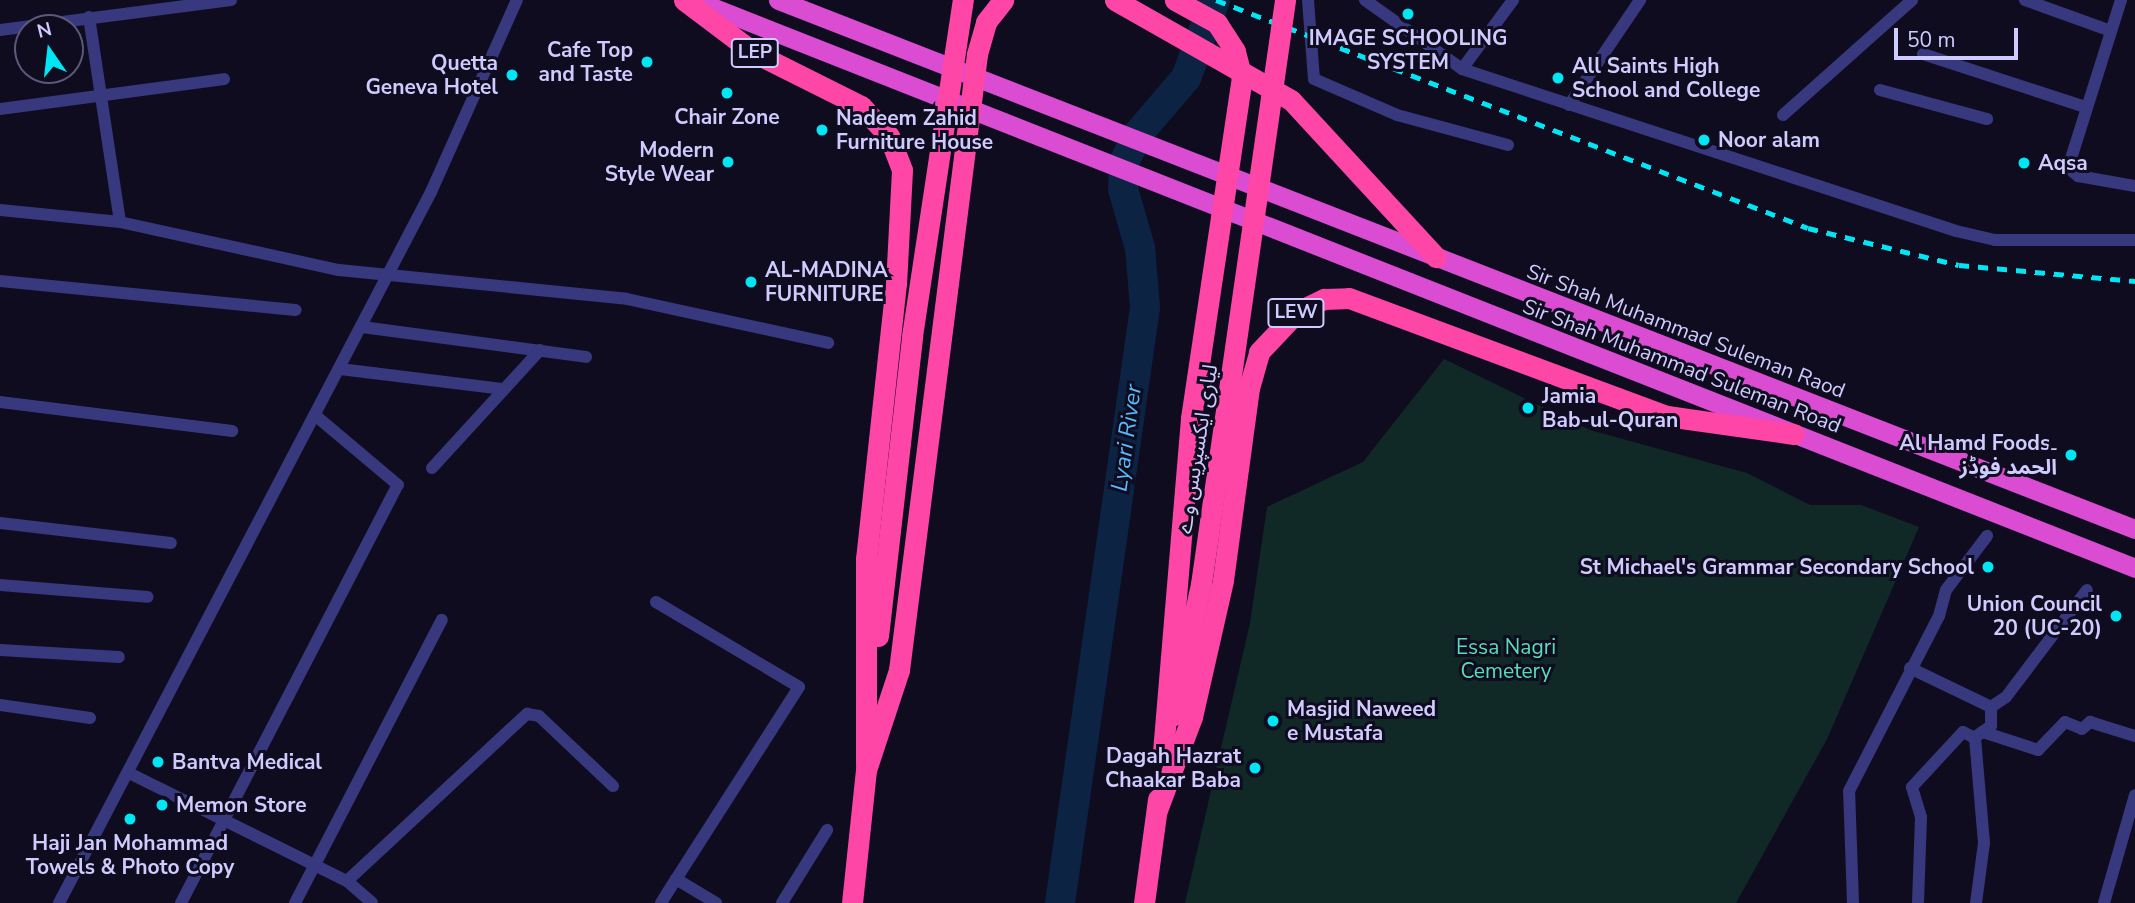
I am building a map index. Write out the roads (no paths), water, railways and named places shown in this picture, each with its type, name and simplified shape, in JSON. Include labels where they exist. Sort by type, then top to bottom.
[{"type":"highway","name":"LEP","points":[[684,0],[753,52],[835,88],[889,136],[902,170],[896,283],[866,558],[866,770]]},
{"type":"highway","name":"Sir Shah Muhammad Suleman Road","points":[[694,0],[1212,207],[2135,568]]},
{"type":"highway","name":"Sir Shah Muhammad Suleman Raod","points":[[778,0],[2135,530]]},
{"type":"highway","points":[[852,903],[912,336],[963,0]]},
{"type":"highway","points":[[866,770],[899,670],[976,54],[986,22],[1003,0]]},
{"type":"highway","points":[[1115,0],[1215,52],[1291,100],[1436,257]]},
{"type":"highway","name":"LEW","points":[[1163,752],[1191,418],[1242,78],[1236,51],[1217,23],[1175,0]]},
{"type":"highway","name":"لیاری ایکسپریس وے","points":[[1144,903],[1163,752],[1201,584],[1285,0]]},
{"type":"highway","name":"LEW","points":[[1157,810],[1192,718],[1223,580],[1248,388],[1259,352],[1297,312],[1324,299],[1349,298],[1667,416],[1794,434]]},
{"type":"street","points":[[0,30],[89,16],[230,0]]},
{"type":"street","points":[[59,903],[131,774],[389,275],[517,0]]},
{"type":"street","points":[[1308,0],[1314,79],[1396,115],[1508,145]]},
{"type":"street","points":[[1462,69],[1513,0]]},
{"type":"street","points":[[1569,105],[1640,0]]},
{"type":"street","points":[[1783,116],[1912,0]]},
{"type":"street","points":[[2025,0],[2111,31]]},
{"type":"street","points":[[2121,0],[2085,107],[2068,168],[2078,176],[2135,186]]},
{"type":"street","points":[[1374,2],[1462,69],[1956,231],[1995,240],[2135,240]]},
{"type":"street","points":[[89,16],[120,222]]},
{"type":"street","points":[[1923,54],[2085,107]]},
{"type":"street","points":[[0,109],[224,79]]},
{"type":"street","points":[[1880,90],[1987,119]]},
{"type":"street","points":[[0,211],[120,222],[290,261],[389,275],[627,299],[828,343]]},
{"type":"street","points":[[0,281],[296,310]]},
{"type":"street","points":[[362,327],[586,357]]},
{"type":"street","points":[[432,468],[540,350]]},
{"type":"street","points":[[341,369],[504,389]]},
{"type":"street","points":[[0,402],[232,431]]},
{"type":"street","points":[[181,903],[398,485],[316,416]]},
{"type":"street","points":[[0,523],[172,543]]},
{"type":"street","points":[[1853,903],[1849,791],[1946,590],[1987,536]]},
{"type":"street","points":[[0,585],[148,597]]},
{"type":"street","points":[[1991,707],[2006,697],[2087,590]]},
{"type":"street","points":[[656,602],[799,687],[661,903]]},
{"type":"street","points":[[295,903],[442,620]]},
{"type":"street","points":[[0,650],[119,657]]},
{"type":"street","points":[[1910,668],[1991,707]]},
{"type":"street","points":[[0,705],[90,718]]},
{"type":"street","points":[[1979,735],[1990,726],[1991,707]]},
{"type":"street","points":[[347,881],[527,714],[539,716],[613,786]]},
{"type":"street","points":[[1919,903],[1921,817],[1912,788],[1963,732],[2039,750],[2065,722],[2082,729],[2090,722],[2135,736]]},
{"type":"street","points":[[1976,903],[1984,843],[1979,735]]},
{"type":"street","points":[[131,774],[347,881],[372,903]]},
{"type":"street","points":[[2104,903],[2135,795]]},
{"type":"street","points":[[782,903],[827,830]]},
{"type":"street","points":[[676,879],[716,903]]},
{"type":"waterway","name":"Lyari River","points":[[1060,903],[1145,307],[1140,248],[1123,189],[1124,162],[1138,134],[1186,78],[1215,0]]},
{"type":"railway","points":[[1216,0],[1808,228],[1959,265],[2135,281]]},
{"type":"place","name":"IMAGE SCHOOLING SYSTEM","points":[[1408,14]]},
{"type":"place","name":"Cafe Top and Taste","points":[[647,62]]},
{"type":"place","name":"Quetta Geneva Hotel","points":[[512,75]]},
{"type":"place","name":"All Saints High School and College","points":[[1558,78]]},
{"type":"place","name":"Chair Zone","points":[[727,93]]},
{"type":"place","name":"Nadeem Zahid Furniture House","points":[[822,130]]},
{"type":"place","name":"Noor alam","points":[[1704,140]]},
{"type":"place","name":"Modern Style Wear","points":[[728,162]]},
{"type":"place","name":"Aqsa","points":[[2024,163]]},
{"type":"place","name":"AL-MADINA FURNITURE","points":[[751,282]]},
{"type":"place","name":"Jamia Bab-ul-Quran","points":[[1528,408]]},
{"type":"place","name":"Al Hamd Foods۔ الحمد فوڈز","points":[[2071,455]]},
{"type":"place","name":"St Michael's Grammar Secondary School","points":[[1988,567]]},
{"type":"place","name":"Union Council 20 (UC-20)","points":[[2116,616]]},
{"type":"place","name":"Masjid Naweed e Mustafa","points":[[1273,721]]},
{"type":"place","name":"Bantva Medical","points":[[158,762]]},
{"type":"place","name":"Dagah Hazrat Chaakar Baba","points":[[1255,768]]},
{"type":"place","name":"Memon Store","points":[[162,805]]},
{"type":"place","name":"Haji Jan Mohammad Towels & Photo Copy","points":[[130,819]]},
{"type":"park label","name":"Essa Nagri Cemetery","points":[[1506,659]]}]
